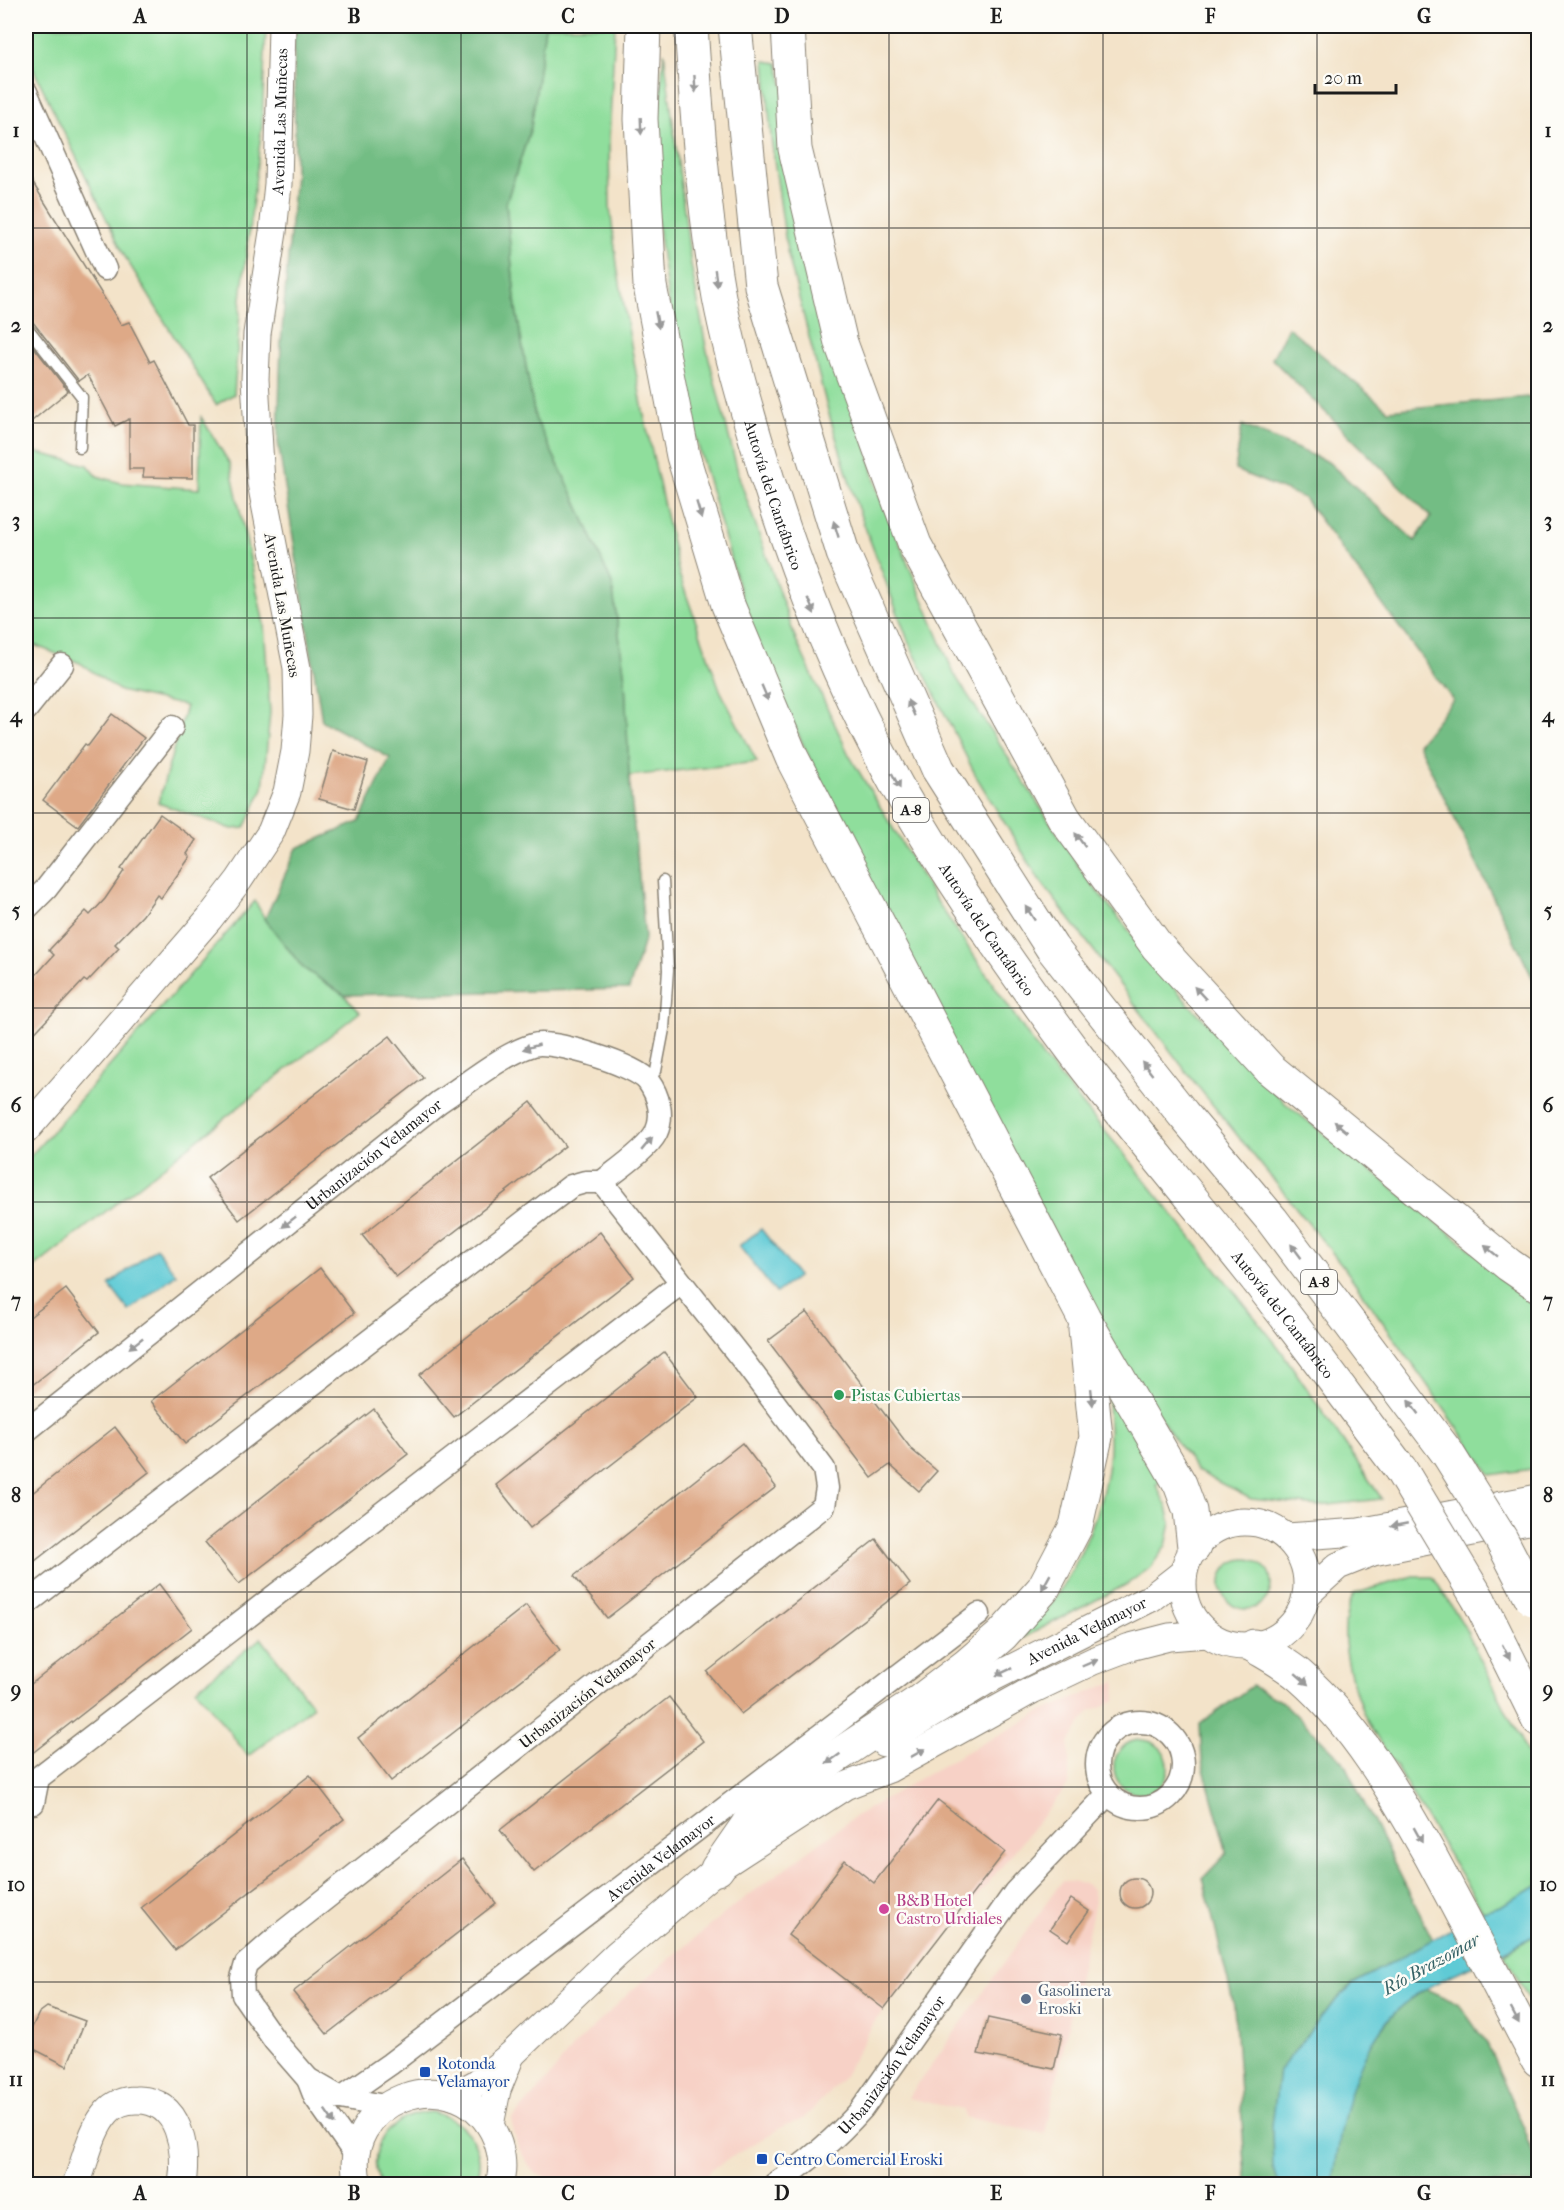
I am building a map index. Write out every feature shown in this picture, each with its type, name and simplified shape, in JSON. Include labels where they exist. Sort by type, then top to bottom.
[{"type":"highway","points":[[644,26],[641,119],[650,286],[683,456],[728,605],[792,758],[1084,1318],[1179,1484],[1190,1511],[1189,1560]]},
{"type":"highway","name":"Autovía del Cantábrico","points":[[691,26],[697,126],[719,299],[744,399],[774,502],[805,591],[848,690],[912,812],[974,910],[1027,987],[1082,1062],[1254,1276],[1401,1470],[1479,1600],[1539,1719]]},
{"type":"highway","name":"A-8","points":[[735,26],[761,286],[843,553],[938,769],[1052,948],[1272,1220],[1448,1454],[1501,1539],[1535,1605]]},
{"type":"highway","points":[[788,26],[795,149],[842,343],[915,545],[1064,818],[1157,946],[1270,1069],[1509,1266],[1539,1286]]},
{"type":"highway","points":[[717,1869],[753,1817],[828,1762],[920,1701],[966,1666],[1002,1635],[1043,1589],[1076,1526],[1096,1437],[1084,1318]]},
{"type":"highway","points":[[1254,1646],[1298,1674],[1317,1692],[1351,1732],[1391,1786],[1463,1915],[1539,2060]]},
{"type":"street","name":"Avenida Las Muñecas","points":[[26,1130],[209,919],[271,832],[287,792],[296,739],[297,668],[261,483],[255,379],[257,334],[278,184],[282,26]]},
{"type":"street","points":[[26,92],[105,269]]},
{"type":"street","points":[[26,710],[62,665]]},
{"type":"street","points":[[26,909],[46,889],[172,727]]},
{"type":"street","name":"Urbanización Velamayor","points":[[26,1431],[439,1102],[504,1058],[534,1044],[572,1048],[613,1061],[647,1080]]},
{"type":"street","points":[[26,1604],[571,1186],[585,1182],[602,1182],[639,1153],[656,1133],[661,1104],[647,1080]]},
{"type":"street","name":"Urbanización Velamayor","points":[[384,2106],[341,2098],[308,2079],[275,2041],[243,1995],[242,1978],[246,1964],[283,1932],[824,1506],[827,1488],[824,1469],[745,1363],[602,1182]]},
{"type":"street","points":[[33,1803],[38,1778],[681,1283]]},
{"type":"street","points":[[1287,1537],[1359,1532],[1539,1498]]},
{"type":"street","points":[[1306,1595],[1338,1566],[1373,1552],[1539,1519]]},
{"type":"street","points":[[1239,1522],[1256,1522],[1273,1528],[1287,1537],[1298,1550],[1307,1579],[1306,1595],[1300,1613],[1289,1629],[1273,1640],[1254,1646],[1238,1646],[1221,1642],[1207,1634],[1195,1621],[1186,1606],[1182,1590],[1189,1560],[1206,1535],[1221,1526],[1239,1522]]},
{"type":"street","name":"Avenida Velamayor","points":[[845,1786],[872,1750],[988,1680],[1151,1598],[1189,1560]]},
{"type":"street","name":"Avenida Velamayor","points":[[341,2098],[390,2064],[979,1614]]},
{"type":"street","name":"Avenida Velamayor","points":[[453,2096],[477,2083],[511,2055],[617,1954],[717,1869],[845,1786],[889,1769],[1032,1690],[1093,1661],[1130,1647],[1168,1637],[1207,1634]]},
{"type":"street","name":"Urbanización Velamayor","points":[[775,2184],[834,2137],[862,2109],[1015,1892],[1108,1794]]},
{"type":"street","name":"Avenida Velamayor","points":[[490,2125],[497,2090],[511,2055]]},
{"type":"street","name":"Urbanización Velamayor","points":[[308,2079],[315,2097],[355,2154]]},
{"type":"street","points":[[358,2184],[355,2174],[355,2154],[370,2120],[384,2106],[400,2097],[435,2092],[453,2096],[467,2103],[480,2112],[490,2125],[501,2152],[502,2183]]},
{"type":"street","points":[[76,2184],[98,2124],[119,2102],[139,2099],[162,2107],[171,2115],[179,2129],[184,2145],[182,2184]]},
{"type":"lane","points":[[26,326],[82,397],[80,447]]},
{"type":"lane","points":[[647,1080],[656,1071],[664,1029],[668,970],[663,880]]},
{"type":"shaded area","points":[[1116,1681],[1115,1701],[1090,1711],[1069,1742],[1069,1784],[875,2021],[842,2079],[802,2120],[785,2125],[710,2170],[702,2184],[564,2184],[534,2173],[518,2147],[511,2120],[544,2084],[571,2049],[631,1991],[729,1910],[854,1817],[948,1762],[1039,1713]]},
{"type":"shaded area","name":"Gasolinera Eroski","points":[[1062,1881],[1086,1884],[1092,1890],[1095,1901],[1045,2134],[964,2117],[963,2110],[908,2098]]},
{"type":"green space","points":[[26,26],[266,26],[262,125],[241,299],[234,394],[216,405],[125,257],[26,54]]},
{"type":"green space","points":[[294,26],[545,26],[531,127],[506,203],[516,309],[535,418],[575,499],[612,584],[625,679],[629,776],[645,937],[629,989],[344,995],[303,968],[265,919],[297,848],[359,822],[390,758],[322,721],[278,442],[281,343],[295,173]]},
{"type":"green space","points":[[545,26],[615,26],[609,140],[610,208],[618,272],[643,411],[679,574],[720,690],[757,762],[629,776],[625,679],[612,584],[575,499],[535,418],[516,309],[506,203],[531,127]]},
{"type":"green space","points":[[664,52],[691,265],[706,347],[740,480],[796,640],[849,755],[934,897],[1042,1056],[1130,1161],[1280,1349],[1382,1499],[1320,1506],[1251,1499],[1197,1471],[1129,1373],[878,908],[752,633],[689,414],[676,355],[652,184]]},
{"type":"green space","points":[[765,61],[778,63],[877,489],[954,674],[1085,876],[1185,1000],[1285,1103],[1538,1302],[1538,1468],[1491,1475],[1343,1266],[1195,1083],[1039,879],[977,778],[909,643],[857,506],[828,411],[787,251],[771,138]]},
{"type":"green space","points":[[1288,327],[1388,410],[1538,396],[1538,989],[1418,744],[1453,700],[1304,498],[1235,470],[1242,425],[1328,462],[1415,541],[1431,517],[1272,359]]},
{"type":"green space","points":[[201,417],[230,464],[264,624],[270,712],[263,788],[245,828],[232,829],[158,803],[186,706],[120,691],[80,663],[26,642],[26,450],[88,465],[97,476],[121,483],[199,489]]},
{"type":"green space","points":[[255,901],[265,919],[303,968],[344,995],[360,1012],[26,1274],[26,1161]]},
{"type":"green space","points":[[1108,1391],[1163,1481],[1156,1485],[1167,1507],[1171,1523],[1166,1546],[1150,1568],[1127,1584],[1015,1642],[1042,1615],[1061,1589],[1090,1532],[1107,1471]]},
{"type":"green space","points":[[1246,1559],[1260,1563],[1267,1570],[1271,1584],[1267,1598],[1260,1605],[1246,1609],[1232,1605],[1225,1598],[1221,1584],[1225,1570],[1232,1563]]},
{"type":"green space","points":[[1410,1577],[1433,1577],[1463,1624],[1538,1775],[1538,1886],[1500,1906],[1483,1911],[1369,1725],[1357,1696],[1349,1667],[1345,1622],[1354,1594]]},
{"type":"green space","points":[[261,1638],[313,1706],[248,1756],[196,1689]]},
{"type":"green space","points":[[1252,1686],[1284,1703],[1343,1761],[1433,1940],[1352,1984],[1326,2011],[1279,2071],[1272,2127],[1273,2167],[1279,2184],[1245,2184],[1234,2006],[1203,1878],[1227,1853],[1202,1762],[1200,1724]]},
{"type":"green space","points":[[1141,1740],[1151,1742],[1160,1748],[1166,1757],[1168,1767],[1166,1777],[1160,1786],[1151,1792],[1141,1794],[1131,1792],[1122,1786],[1116,1777],[1114,1767],[1116,1757],[1122,1748],[1131,1742]]},
{"type":"green space","points":[[1538,1934],[1538,2017],[1504,1953]]},
{"type":"green space","points":[[1426,1989],[1459,2004],[1487,2044],[1525,2131],[1538,2169],[1538,2184],[1333,2184],[1344,2115],[1358,2071],[1368,2050],[1399,2009]]},
{"type":"green space","points":[[431,2112],[454,2122],[471,2138],[479,2159],[474,2184],[380,2184],[376,2170],[376,2157],[385,2134],[393,2125],[404,2119]]},
{"type":"water","points":[[761,1229],[798,1276],[776,1293],[739,1246]]},
{"type":"water","points":[[156,1248],[176,1274],[129,1311],[109,1285]]},
{"type":"water","name":"Río Brazomar","points":[[1538,1886],[1538,1934],[1427,1988],[1403,2005],[1384,2025],[1369,2048],[1348,2101],[1333,2184],[1279,2184],[1273,2167],[1272,2127],[1279,2071],[1326,2011],[1353,1984],[1483,1911],[1500,1906]]},
{"type":"building","points":[[26,172],[121,325],[129,322],[150,362],[154,360],[188,425],[193,425],[193,478],[143,477],[144,469],[129,469],[129,419],[115,426],[88,375],[79,381],[32,321],[26,319]]},
{"type":"building","points":[[26,337],[68,391],[26,426]]},
{"type":"building","points":[[112,714],[144,738],[78,826],[43,800],[85,744],[88,746]]},
{"type":"building","points":[[333,751],[368,762],[354,809],[319,799]]},
{"type":"building","points":[[160,814],[196,840],[187,854],[190,857],[161,898],[157,895],[143,915],[115,944],[119,948],[87,982],[84,980],[26,1042],[26,986],[54,955],[49,950],[86,911],[90,915],[105,899],[124,871],[121,869]]},
{"type":"building","points":[[390,1036],[423,1078],[239,1220],[207,1178]]},
{"type":"building","points":[[531,1102],[565,1146],[396,1277],[362,1235]]},
{"type":"building","points":[[600,1232],[634,1277],[454,1417],[419,1375]]},
{"type":"building","points":[[320,1268],[354,1313],[185,1444],[151,1401]]},
{"type":"building","points":[[66,1289],[99,1332],[26,1390],[26,1320]]},
{"type":"building","name":"Pistas Cubiertas","points":[[807,1312],[912,1450],[937,1471],[919,1491],[890,1465],[872,1478],[768,1341]]},
{"type":"building","points":[[664,1352],[698,1397],[530,1528],[496,1485]]},
{"type":"building","points":[[374,1409],[408,1454],[239,1584],[205,1542]]},
{"type":"building","points":[[115,1427],[149,1472],[26,1568],[26,1498]]},
{"type":"building","points":[[742,1443],[776,1487],[607,1618],[574,1576]]},
{"type":"building","points":[[876,1539],[910,1584],[741,1714],[707,1672]]},
{"type":"building","points":[[159,1584],[192,1628],[26,1758],[26,1688]]},
{"type":"building","points":[[526,1605],[560,1650],[391,1781],[358,1738]]},
{"type":"building","points":[[669,1697],[703,1741],[534,1872],[500,1830]]},
{"type":"building","points":[[310,1775],[344,1819],[175,1950],[141,1908]]},
{"type":"building","name":"B&B Hotel Castro Urdiales","points":[[938,1800],[1005,1852],[884,2009],[788,1935],[845,1860],[874,1883]]},
{"type":"building","points":[[462,1859],[496,1903],[327,2034],[293,1992]]},
{"type":"building","points":[[1135,1878],[1146,1882],[1150,1893],[1146,1904],[1135,1908],[1124,1904],[1120,1893],[1124,1882]]},
{"type":"building","points":[[1071,1899],[1089,1911],[1068,1941],[1050,1929]]},
{"type":"building","points":[[47,2007],[85,2021],[67,2066],[26,2045],[26,2040],[39,2013]]},
{"type":"building","points":[[988,2018],[1062,2034],[1054,2069],[978,2054]]},
{"type":"place","name":"Pistas Cubiertas","points":[[839,1395]]},
{"type":"place","name":"B&B Hotel Castro Urdiales","points":[[884,1909]]},
{"type":"place","name":"Gasolinera Eroski","points":[[1026,1999]]},
{"type":"place","name":"Rotonda Velamayor","points":[[425,2072]]},
{"type":"place","name":"Centro Comercial Eroski","points":[[762,2159]]}]
